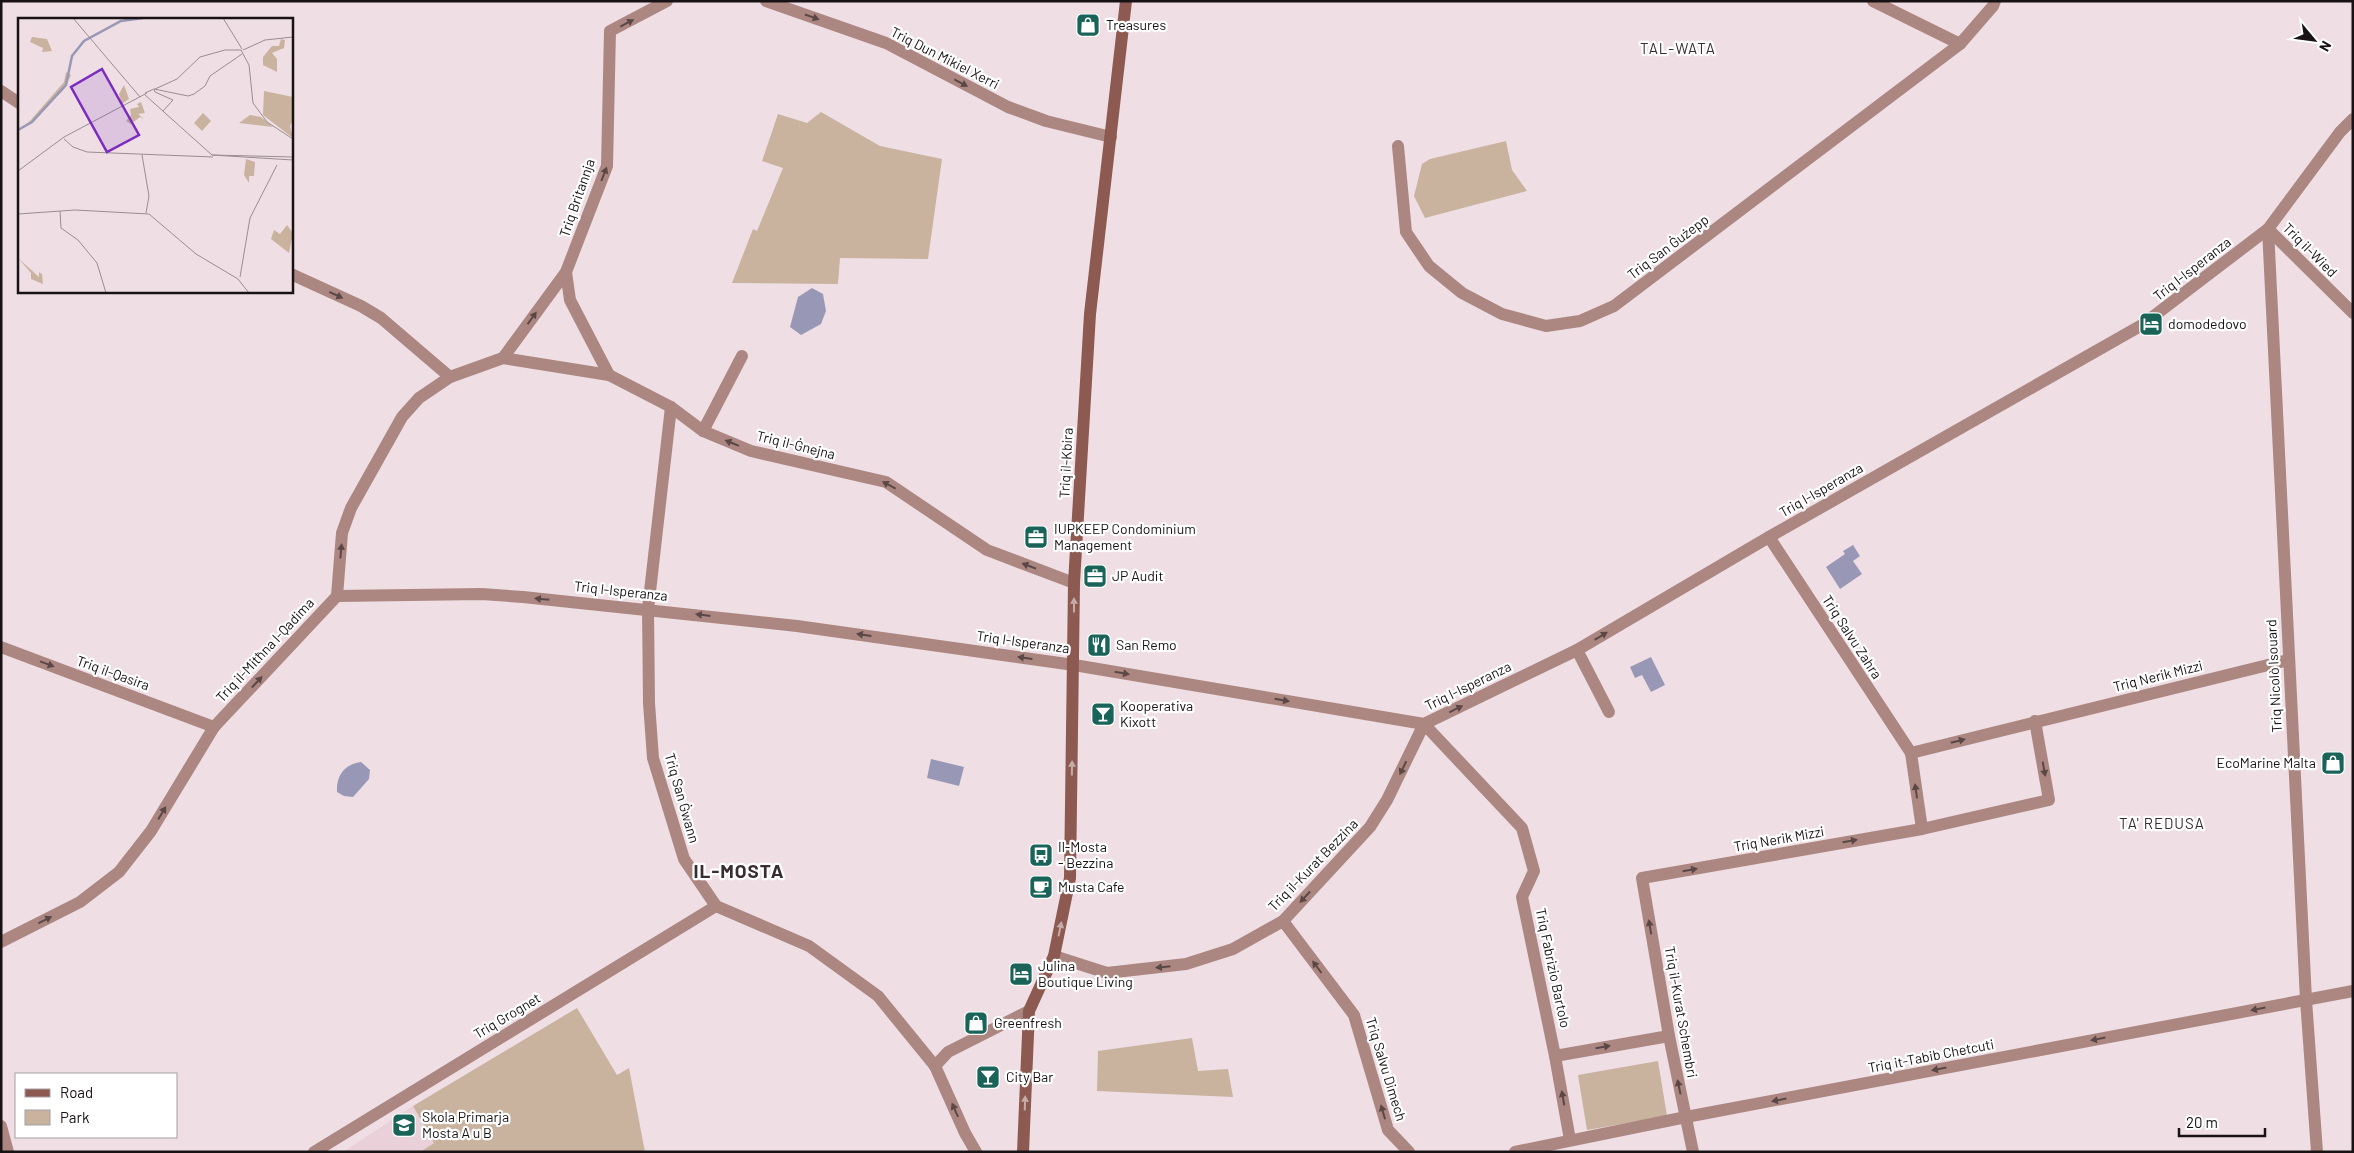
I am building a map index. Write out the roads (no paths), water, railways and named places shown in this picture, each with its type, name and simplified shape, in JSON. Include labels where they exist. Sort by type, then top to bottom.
[{"type":"main road","name":"Triq il-Kbira","points":[[1023,1152],[1029,1011],[1054,956],[1070,878],[1074,583],[1090,314],[1126,1]]},
{"type":"street","name":"Triq Britannja","points":[[503,358],[566,272],[607,166],[610,31],[667,1]]},
{"type":"street","name":"Triq Dun Mikiel Xerri","points":[[766,1],[886,43],[1008,107],[1046,121],[1111,137]]},
{"type":"street","points":[[1873,1],[1960,44]]},
{"type":"street","name":"Triq San Ġużepp","points":[[1398,146],[1406,232],[1429,266],[1462,293],[1502,314],[1546,326],[1580,321],[1614,306],[1960,44],[1993,6],[1995,1]]},
{"type":"street","points":[[1,91],[18,102]]},
{"type":"street","name":"Triq l-Isperanza","points":[[336,596],[482,594],[648,608],[797,626],[1074,665],[1424,724],[1577,650],[1769,537],[2142,326],[2268,229],[2340,132],[2353,119]]},
{"type":"street","name":"Triq il-Wied","points":[[2268,229],[2353,313]]},
{"type":"street","name":"Triq Nicolò Isouard","points":[[2268,229],[2306,1000],[2317,1152]]},
{"type":"street","points":[[566,272],[570,300],[609,375]]},
{"type":"street","points":[[292,274],[361,306],[380,318],[450,377]]},
{"type":"street","points":[[703,431],[742,356]]},
{"type":"street","points":[[336,596],[342,533],[351,508],[402,417],[419,398],[450,377],[503,358]]},
{"type":"street","name":"Triq il-Ġnejna","points":[[503,358],[609,375],[671,407],[703,431],[751,450],[886,482],[986,550],[1074,583]]},
{"type":"street","name":"Triq San Ġwann","points":[[671,407],[648,608],[649,703],[653,758],[684,859],[716,906]]},
{"type":"street","name":"Triq Salvu Zahra","points":[[1769,537],[1911,753]]},
{"type":"street","name":"Triq il-Mitħna l-Qadima","points":[[1,942],[80,902],[119,872],[151,831],[214,727],[336,596]]},
{"type":"street","name":"Triq il-Qasira","points":[[1,647],[214,727]]},
{"type":"street","points":[[1577,650],[1609,712]]},
{"type":"street","name":"Triq Nerik Mizzi","points":[[1911,753],[2288,660]]},
{"type":"street","name":"Triq Nerik Mizzi","points":[[1642,878],[1922,829],[2049,800],[2035,721]]},
{"type":"street","name":"Triq il-Kurat Bezzina","points":[[1054,956],[1107,973],[1186,964],[1233,949],[1283,921],[1370,827],[1387,800],[1424,724]]},
{"type":"street","name":"Triq Fabrizio Bartolo","points":[[1424,724],[1522,828],[1534,871],[1522,897],[1555,1056],[1570,1140]]},
{"type":"street","points":[[1911,753],[1922,829]]},
{"type":"street","name":"Triq il-Kurat Schembri","points":[[1642,878],[1669,1036],[1693,1152]]},
{"type":"street","points":[[716,906],[809,946],[878,996],[935,1066],[965,1133],[976,1152]]},
{"type":"street","name":"Triq Grognet","points":[[314,1152],[716,906]]},
{"type":"street","name":"Triq Salvu Dimech","points":[[1283,921],[1354,1015],[1388,1130],[1409,1152]]},
{"type":"street","name":"Triq it-Tabib Chetcuti","points":[[1515,1152],[1686,1117],[2353,991]]},
{"type":"street","points":[[935,1066],[948,1052],[1029,1011]]},
{"type":"street","points":[[1555,1056],[1669,1036]]},
{"type":"street","points":[[1,1126],[8,1152]]},
{"type":"water","points":[[812,288],[823,294],[826,311],[821,324],[801,335],[790,327],[798,297]]},
{"type":"water","points":[[1853,545],[1860,556],[1853,561],[1862,574],[1840,589],[1826,567],[1845,554],[1843,551]]},
{"type":"water","points":[[1651,657],[1665,685],[1651,692],[1642,675],[1635,678],[1630,667]]},
{"type":"water","points":[[931,759],[964,767],[959,786],[927,778]]},
{"type":"water","points":[[361,762],[370,770],[369,779],[353,797],[344,796],[337,792],[338,780],[343,771],[350,765]]},
{"type":"place","name":"Treasures","points":[[1088,25]]},
{"type":"place","name":"domodedovo","points":[[2151,324]]},
{"type":"place","name":"IUPKEEP Condominium Management","points":[[1036,537]]},
{"type":"place","name":"JP Audit","points":[[1095,576]]},
{"type":"place","name":"San Remo","points":[[1099,645]]},
{"type":"place","name":"Kooperativa Kixott","points":[[1103,714]]},
{"type":"place","name":"EcoMarine Malta","points":[[2333,763]]},
{"type":"place","name":"Il-Mosta - Bezzina","points":[[1041,855]]},
{"type":"place","name":"Musta Cafe","points":[[1041,887]]},
{"type":"place","name":"Julina Boutique Living","points":[[1021,974]]},
{"type":"place","name":"Greenfresh","points":[[976,1023]]},
{"type":"place","name":"City Bar","points":[[988,1077]]},
{"type":"place","name":"Skola Primarja Mosta A u B","points":[[404,1125]]},
{"type":"district","name":"TAL-WATA","points":[[1678,49]]},
{"type":"district","name":"TA' REDUSA","points":[[2162,824]]},
{"type":"district","name":"IL-MOSTA","points":[[739,871]]}]
